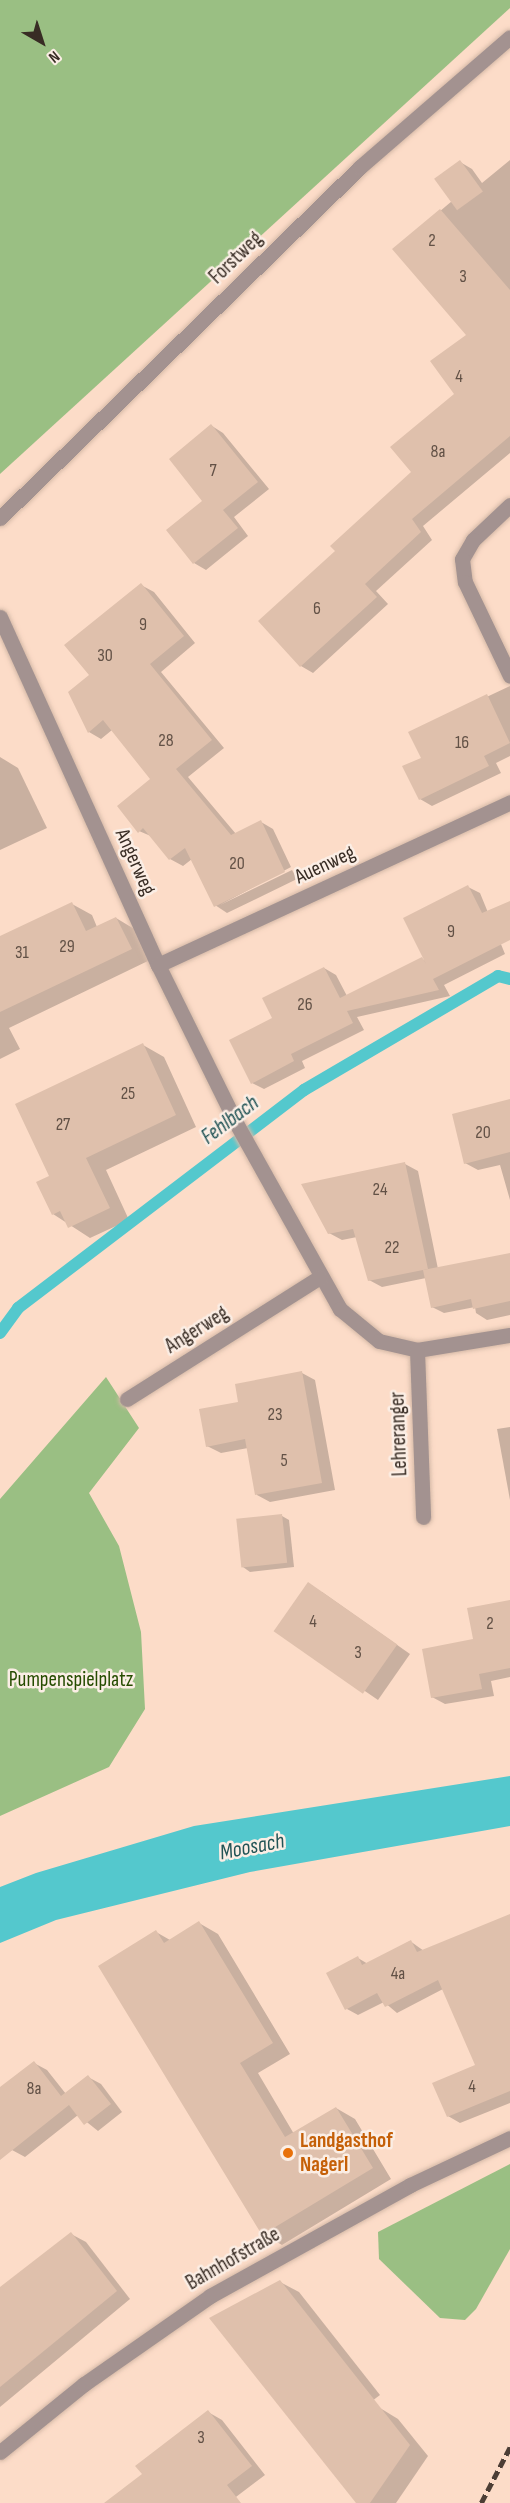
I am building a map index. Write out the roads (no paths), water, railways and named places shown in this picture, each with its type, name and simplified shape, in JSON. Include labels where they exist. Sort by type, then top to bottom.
[{"type":"street","name":"Forstweg","points":[[0,518],[360,167],[510,37]]},
{"type":"street","points":[[510,504],[473,540],[462,559],[465,582],[510,676]]},
{"type":"street","name":"Angerweg","points":[[0,617],[158,965],[246,1144],[320,1277],[127,1399]]},
{"type":"street","name":"Auenweg","points":[[158,965],[510,802]]},
{"type":"street","points":[[320,1277],[340,1309],[379,1341],[417,1350],[510,1335]]},
{"type":"street","name":"Lehreranger","points":[[417,1350],[423,1517]]},
{"type":"street","name":"Bahnhofstraße","points":[[0,2452],[84,2384],[210,2296],[410,2186],[510,2138]]},
{"type":"water","name":"Moosach","points":[[510,1776],[510,1826],[250,1872],[56,1920],[0,1943],[0,1887],[36,1873],[194,1826]]},
{"type":"waterway","name":"Fehlbach","points":[[0,1333],[18,1308],[304,1090],[498,976],[510,979]]},
{"type":"railway","points":[[481,2503],[510,2447]]},
{"type":"place","name":"Landgasthof Nagerl","points":[[288,2153]]},
{"type":"park label","name":"Pumpenspielplatz","points":[[71,1680]]}]
